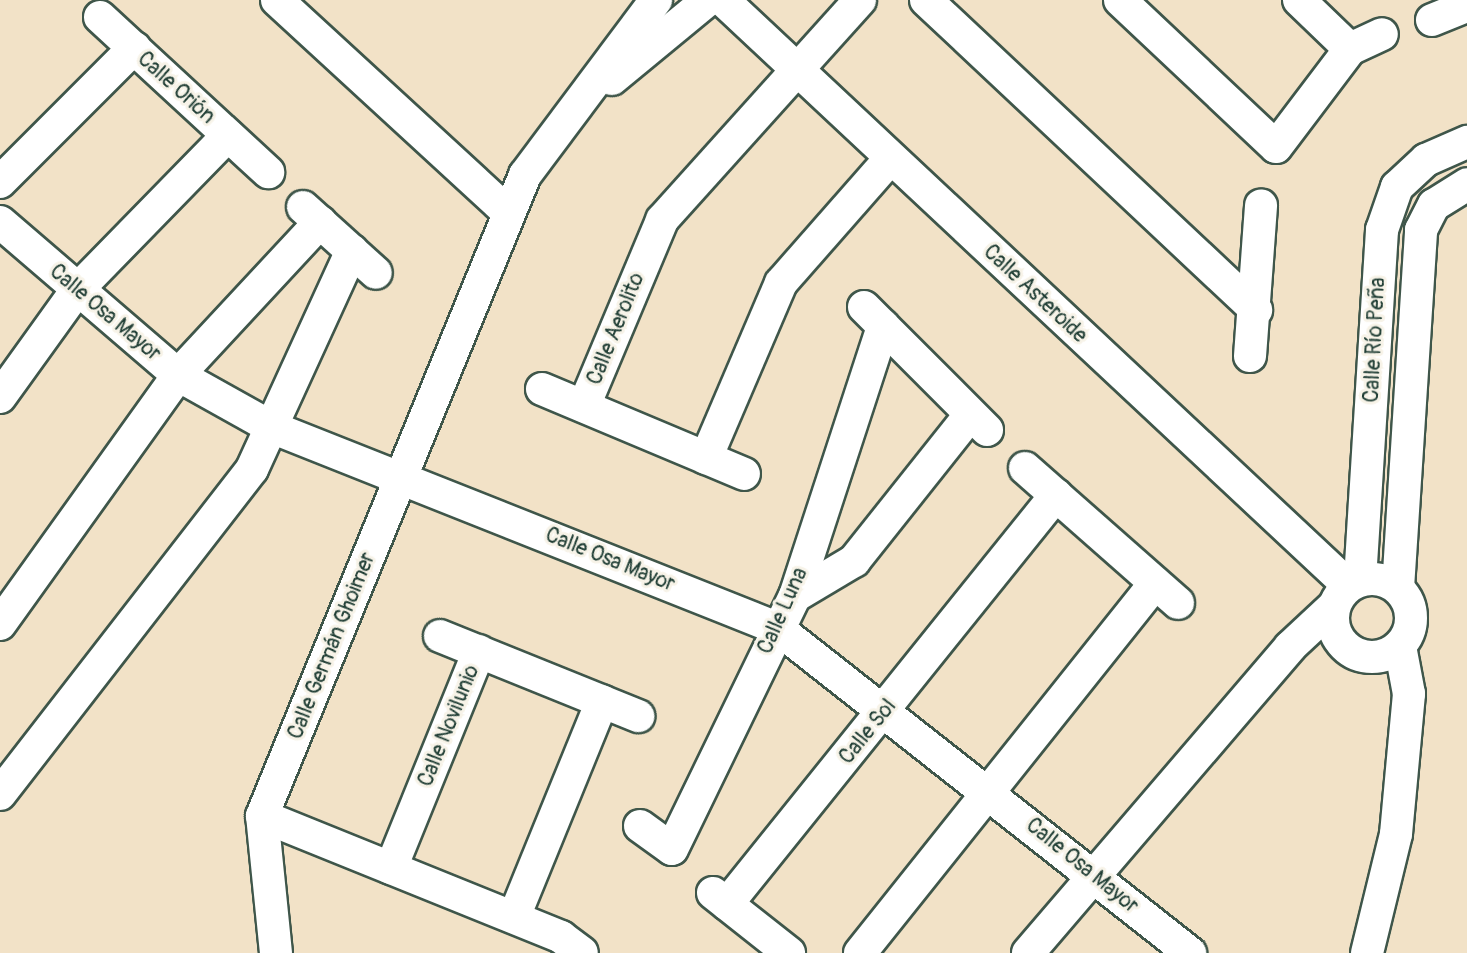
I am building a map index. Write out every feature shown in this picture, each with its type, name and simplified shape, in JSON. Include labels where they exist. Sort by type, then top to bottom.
[{"type":"street","points":[[277,0],[509,213]]},
{"type":"street","points":[[551,134],[656,0]]},
{"type":"street","points":[[551,134],[708,0]]},
{"type":"street","name":"Calle Asteroide","points":[[723,0],[1348,591]]},
{"type":"street","name":"Calle Aerolito","points":[[744,474],[584,406],[662,220],[799,73],[860,0]]},
{"type":"street","points":[[926,0],[1256,310]]},
{"type":"street","points":[[1120,0],[1276,147],[1350,49],[1382,34]]},
{"type":"street","points":[[1298,0],[1350,49]]},
{"type":"street","points":[[1432,20],[1467,6]]},
{"type":"street","points":[[100,17],[134,48]]},
{"type":"street","name":"Calle Orión","points":[[0,182],[134,48],[228,135],[77,290],[0,397]]},
{"type":"street","name":"Calle Germán Ghoimer","points":[[262,816],[509,213],[551,134]]},
{"type":"street","points":[[228,135],[268,172]]},
{"type":"street","name":"Calle Río Peña","points":[[1348,591],[1382,230],[1397,187],[1426,160],[1467,142]]},
{"type":"street","points":[[706,458],[781,283],[890,159]]},
{"type":"street","name":"Calle Río Peña","points":[[1398,588],[1422,230],[1434,205],[1467,184]]},
{"type":"street","points":[[1250,356],[1256,310],[1261,205]]},
{"type":"street","points":[[0,624],[177,374],[312,215],[376,273]]},
{"type":"street","name":"Calle Osa Mayor","points":[[0,222],[177,374],[271,427],[402,476],[777,628],[886,709],[1190,953]]},
{"type":"street","points":[[0,794],[252,469],[352,251]]},
{"type":"street","name":"Calle Luna","points":[[640,826],[672,849],[777,628],[795,596],[874,317],[979,422],[854,561],[795,596]]},
{"type":"street","points":[[542,389],[584,406]]},
{"type":"street","points":[[860,953],[991,792],[1167,593],[1025,468]]},
{"type":"street","name":"Calle Sol","points":[[789,953],[720,898],[886,709],[1056,495]]},
{"type":"street","points":[[1028,953],[1090,875],[1290,647],[1348,591],[1398,588],[1411,611],[1401,646],[1409,694],[1396,834],[1367,953]]},
{"type":"street","points":[[1348,591],[1339,639],[1356,654],[1380,657],[1401,646]]},
{"type":"street","points":[[440,636],[479,652]]},
{"type":"street","name":"Calle Novilunio","points":[[391,868],[479,652],[638,716]]},
{"type":"street","points":[[514,918],[602,701]]},
{"type":"street","points":[[276,953],[262,816],[514,918],[566,948]]}]
